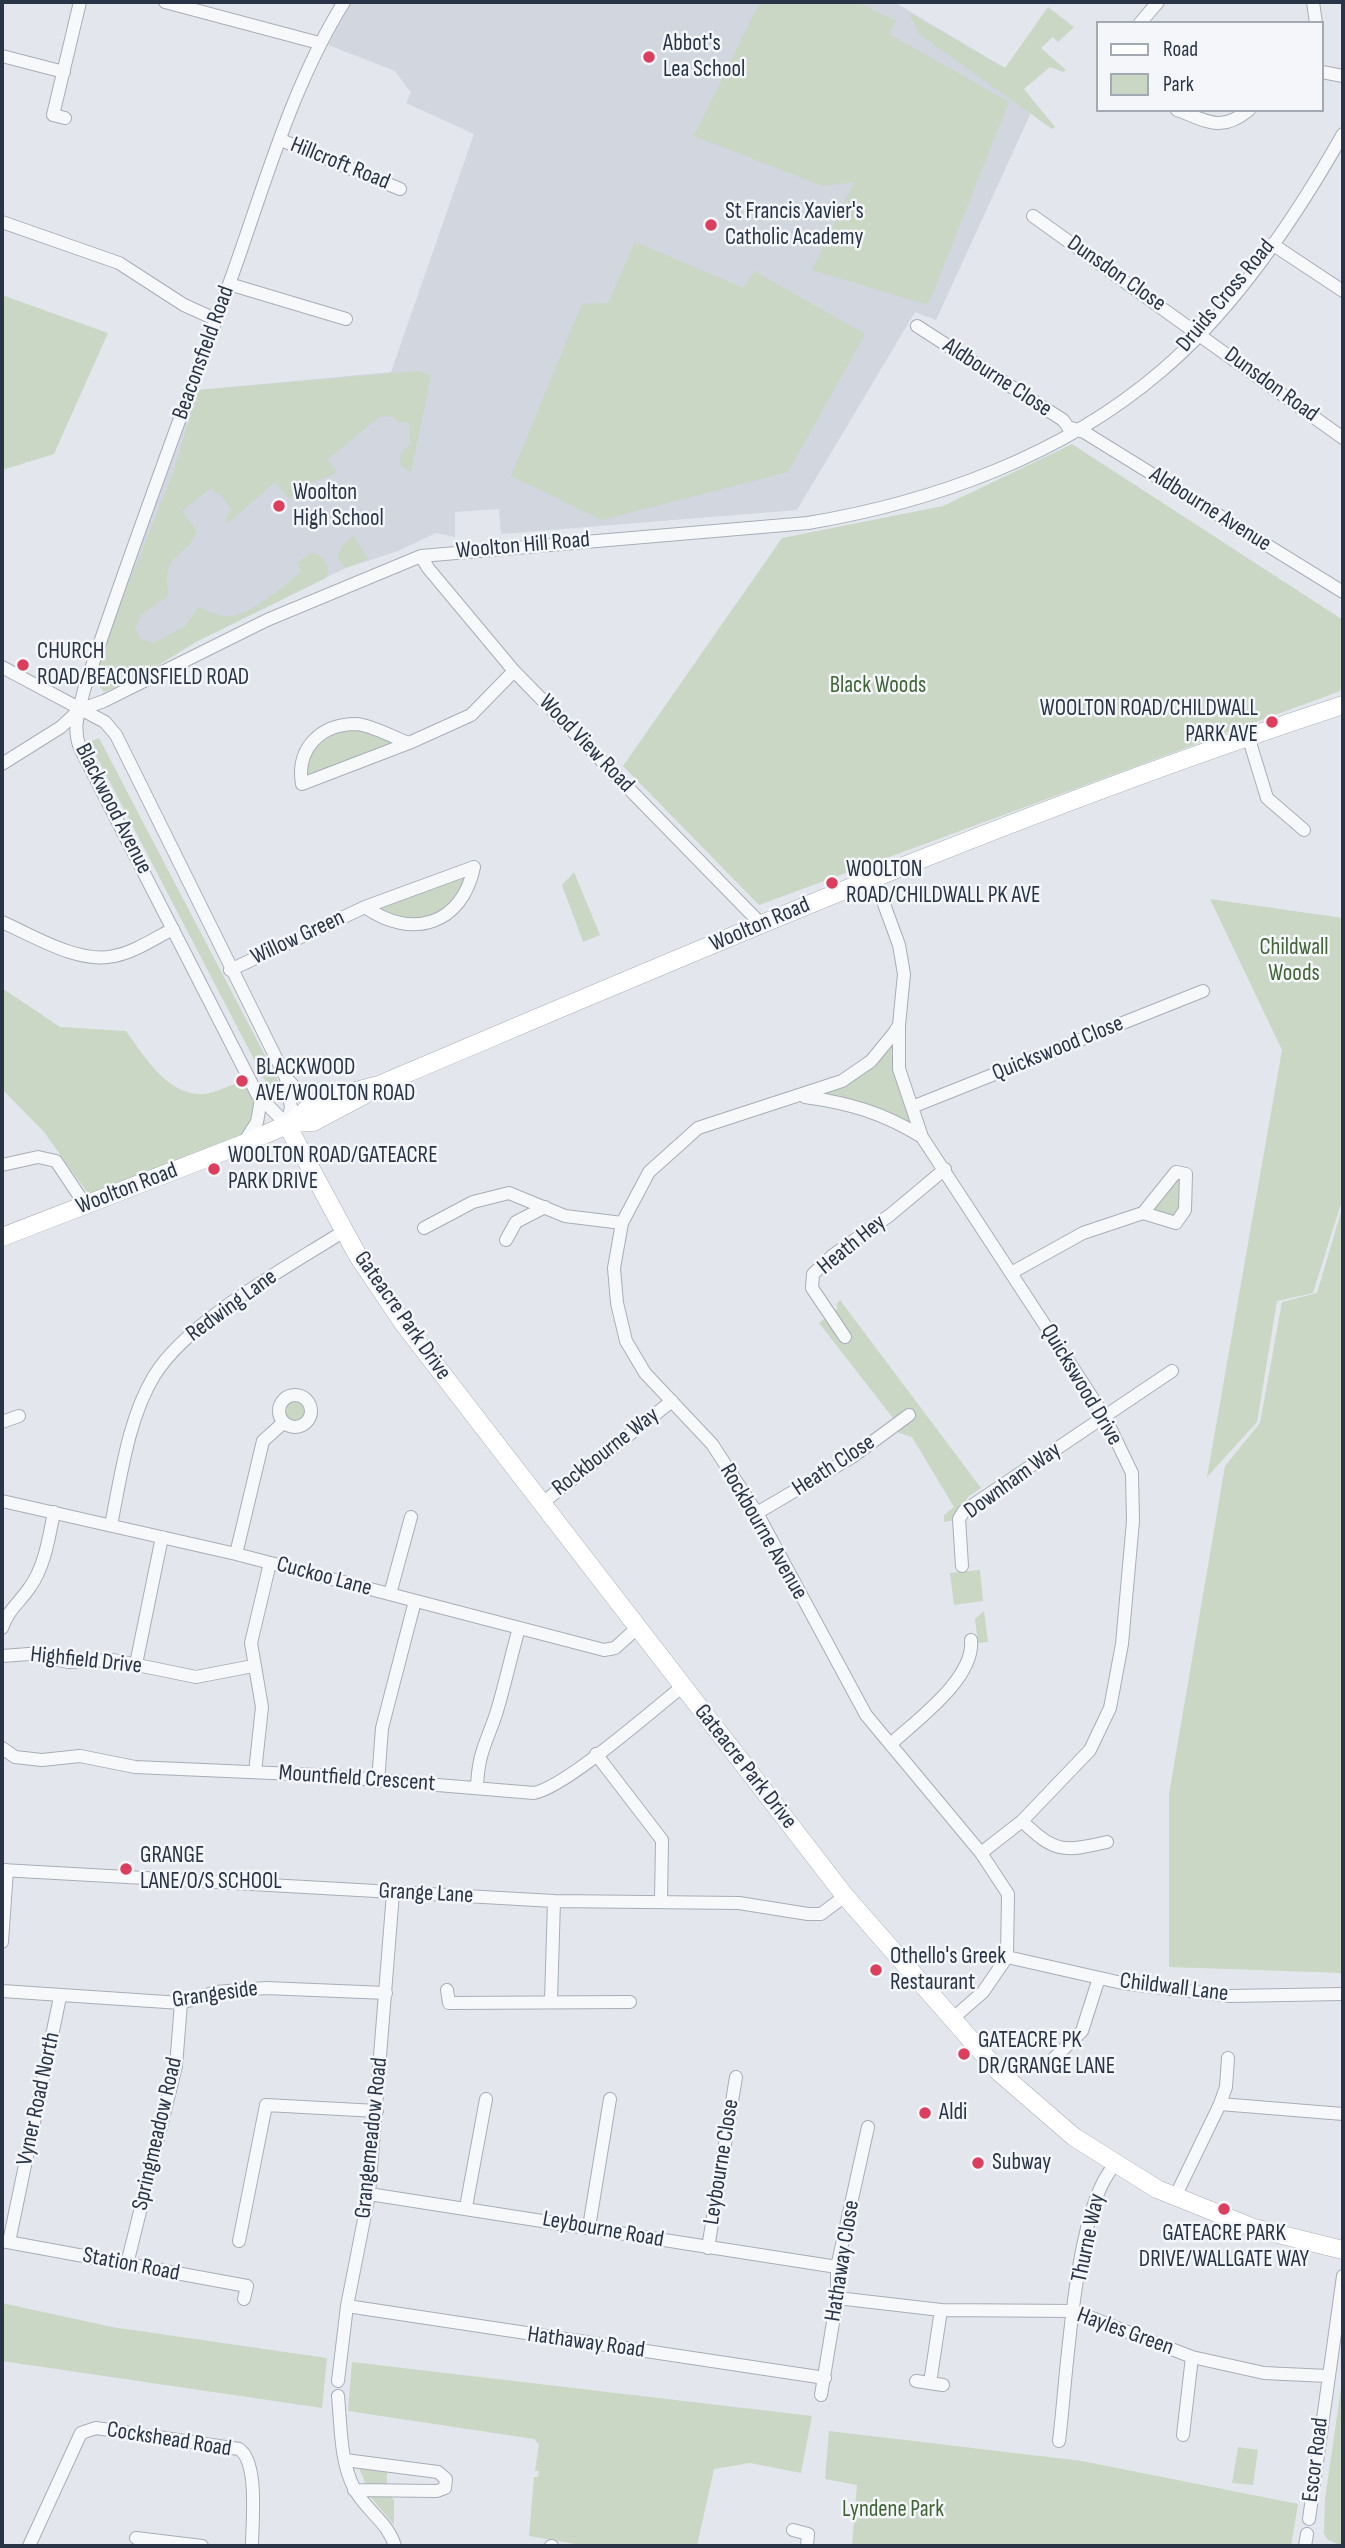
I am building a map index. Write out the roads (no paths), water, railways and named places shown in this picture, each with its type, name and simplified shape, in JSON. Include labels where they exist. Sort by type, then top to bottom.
[{"type":"street","points":[[53,115],[80,2]]},
{"type":"street","points":[[165,2],[319,43]]},
{"type":"street","name":"Beaconsfield Road","points":[[79,710],[126,563],[281,140],[319,43],[344,2]]},
{"type":"street","points":[[1142,21],[1158,2]]},
{"type":"street","points":[[1313,2],[1316,21]]},
{"type":"street","points":[[2,56],[64,72]]},
{"type":"street","points":[[1324,68],[1343,76]]},
{"type":"street","points":[[1183,112],[1216,124],[1233,123],[1247,112]]},
{"type":"street","name":"Druids Cross Road","points":[[1078,429],[1160,372],[1239,289],[1342,138]]},
{"type":"street","name":"Hillcroft Road","points":[[281,140],[400,189]]},
{"type":"street","name":"Dunsdon Close","points":[[1033,216],[1199,333]]},
{"type":"street","points":[[2,222],[119,263],[184,305],[215,319]]},
{"type":"street","points":[[1272,244],[1343,291]]},
{"type":"street","points":[[229,284],[345,319]]},
{"type":"street","name":"Aldbourne Close","points":[[917,326],[1063,420],[1068,427],[1078,429]]},
{"type":"street","name":"Dunsdon Road","points":[[1199,333],[1343,438]]},
{"type":"street","name":"Woolton Hill Road","points":[[2,764],[61,727],[79,710],[104,701],[267,620],[421,556],[808,523],[869,513],[940,492],[1011,464],[1078,429]]},
{"type":"street","name":"Aldbourne Avenue","points":[[1078,429],[1343,592]]},
{"type":"street","name":"Wood View Road","points":[[421,556],[428,568],[514,671],[761,924]]},
{"type":"street","points":[[2,667],[62,697],[79,710]]},
{"type":"street","points":[[409,743],[358,724],[330,730],[311,743],[299,764],[302,784],[409,743],[471,715],[514,671]]},
{"type":"street","name":"Woolton Road","points":[[2,1237],[243,1144],[289,1124],[318,1103],[379,1085],[874,877],[1248,736],[1343,705]]},
{"type":"street","name":"Blackwood Avenue","points":[[289,1124],[261,1099],[80,748],[75,730],[79,710],[105,722],[116,734],[230,970],[286,1078],[305,1098],[318,1103]]},
{"type":"street","points":[[1248,736],[1268,798],[1304,830]]},
{"type":"street","name":"Willow Green","points":[[230,970],[365,907],[474,867],[471,884],[463,897],[443,917],[433,922],[395,923],[365,907]]},
{"type":"street","name":"Rockbourne Avenue","points":[[874,877],[902,955],[905,984],[898,1025],[863,1069],[842,1081],[801,1096],[698,1128],[649,1172],[622,1223],[614,1268],[617,1303],[626,1341],[645,1373],[712,1444],[757,1513],[851,1692],[866,1715],[981,1853],[1008,1894],[1007,1957]]},
{"type":"street","points":[[2,922],[78,954],[98,958],[128,952],[173,929]]},
{"type":"street","name":"Quickswood Close","points":[[912,1107],[1203,991]]},
{"type":"street","name":"Quickswood Drive","points":[[898,1025],[899,1069],[922,1137],[1105,1417],[1132,1473],[1133,1521],[1122,1644],[1110,1708],[1090,1749],[1022,1821],[981,1853]]},
{"type":"street","name":"Blackwood Avenue","points":[[286,1078],[291,1107],[289,1124]]},
{"type":"street","name":"Woolton Road","points":[[289,1124],[313,1122],[336,1112],[379,1085]]},
{"type":"street","name":"Rockbourne Avenue","points":[[801,1096],[857,1105],[892,1118],[922,1137]]},
{"type":"street","points":[[243,1144],[257,1122],[261,1099]]},
{"type":"street","name":"Gateacre Park Drive","points":[[289,1124],[344,1231],[403,1323],[845,1896],[951,2020],[1029,2101],[1115,2165],[1175,2197],[1254,2228],[1343,2250]]},
{"type":"street","points":[[2,1165],[38,1157],[56,1161],[86,1206]]},
{"type":"street","name":"Heath Hey","points":[[845,1336],[812,1288],[813,1274],[832,1256],[890,1215],[945,1169]]},
{"type":"street","points":[[424,1228],[473,1202],[509,1193],[565,1216],[622,1223]]},
{"type":"street","points":[[506,1240],[516,1222],[545,1207]]},
{"type":"street","points":[[1011,1273],[1083,1233],[1143,1213]]},
{"type":"street","name":"Redwing Lane","points":[[111,1525],[140,1405],[154,1376],[174,1349],[198,1328],[344,1231]]},
{"type":"street","points":[[1105,1417],[1172,1371]]},
{"type":"street","name":"Rockbourne Way","points":[[541,1504],[672,1401]]},
{"type":"street","name":"Heath Close","points":[[757,1513],[852,1457],[909,1415]]},
{"type":"street","points":[[2,1422],[19,1416]]},
{"type":"street","name":"Downham Way","points":[[962,1566],[959,1518],[964,1511],[1105,1417]]},
{"type":"street","points":[[236,1554],[263,1441],[283,1423]]},
{"type":"street","name":"Cuckoo Lane","points":[[2,1501],[236,1554],[604,1650],[615,1648],[637,1628]]},
{"type":"street","points":[[2,1628],[7,1613],[31,1586],[42,1564],[54,1512]]},
{"type":"street","points":[[390,1594],[411,1517]]},
{"type":"street","points":[[135,1664],[162,1537]]},
{"type":"street","points":[[255,1772],[262,1707],[251,1643],[270,1563]]},
{"type":"street","points":[[378,1782],[382,1728],[415,1601]]},
{"type":"street","points":[[477,1788],[478,1764],[485,1736],[495,1717],[519,1628]]},
{"type":"street","points":[[892,1743],[957,1681],[972,1656],[971,1640]]},
{"type":"street","name":"Highfield Drive","points":[[2,1656],[29,1654],[68,1662],[113,1660],[195,1677],[253,1665]]},
{"type":"street","name":"Mountfield Crescent","points":[[2,1748],[15,1757],[42,1760],[80,1756],[135,1767],[255,1772],[534,1793],[546,1790],[596,1754],[682,1686]]},
{"type":"street","points":[[596,1754],[662,1840],[661,1901]]},
{"type":"street","points":[[1022,1821],[1045,1844],[1073,1849],[1107,1842]]},
{"type":"street","points":[[2,1942],[4,1870]]},
{"type":"street","name":"Grange Lane","points":[[4,1870],[554,1901],[739,1903],[789,1913],[821,1914],[845,1896]]},
{"type":"street","name":"Grangemeadow Road","points":[[338,2381],[347,2306],[369,2194],[393,1893]]},
{"type":"street","points":[[551,2001],[554,1901]]},
{"type":"street","points":[[951,2020],[983,1992],[1007,1957]]},
{"type":"street","name":"Childwall Lane","points":[[1007,1957],[1099,1978],[1230,1996],[1343,1994]]},
{"type":"street","points":[[1046,2066],[1082,2031],[1099,1978]]},
{"type":"street","name":"Grangeside","points":[[2,1991],[60,1997],[181,2003],[216,1992],[266,1988],[386,1993]]},
{"type":"street","points":[[447,1990],[449,2003],[630,2002]]},
{"type":"street","name":"Vyner Road North","points":[[5,2242],[60,1997]]},
{"type":"street","name":"Springmeadow Road","points":[[127,2264],[176,2066],[181,2003]]},
{"type":"street","points":[[1175,2197],[1220,2104],[1226,2087],[1228,2058]]},
{"type":"street","name":"Leybourne Close","points":[[708,2248],[736,2077]]},
{"type":"street","points":[[466,2207],[486,2099]]},
{"type":"street","points":[[589,2227],[610,2099]]},
{"type":"street","points":[[1220,2104],[1343,2114]]},
{"type":"street","points":[[239,2241],[266,2105],[377,2112]]},
{"type":"street","name":"Hathaway Close","points":[[821,2395],[836,2298],[837,2267],[868,2127]]},
{"type":"street","name":"Thurne Way","points":[[1059,2441],[1082,2248],[1097,2191],[1115,2165]]},
{"type":"street","name":"Leybourne Road","points":[[369,2194],[466,2207],[837,2267]]},
{"type":"street","name":"Station Road","points":[[5,2242],[247,2286],[244,2299]]},
{"type":"street","name":"Escor Road","points":[[1309,2519],[1343,2276]]},
{"type":"street","name":"Hayles Green","points":[[836,2298],[941,2310],[1074,2311],[1192,2357],[1264,2373],[1327,2376]]},
{"type":"street","name":"Hathaway Road","points":[[347,2306],[825,2378]]},
{"type":"street","points":[[916,2381],[936,2384],[941,2310]]},
{"type":"street","points":[[1184,2435],[1192,2357]]},
{"type":"street","points":[[338,2396],[345,2460],[354,2490],[383,2524],[395,2546]]},
{"type":"street","name":"Cockshead Road","points":[[29,2546],[80,2433],[96,2428],[239,2449],[245,2453],[251,2467],[252,2546]]},
{"type":"street","points":[[345,2460],[438,2472],[446,2479],[445,2488],[437,2491],[354,2490]]},
{"type":"street","points":[[793,2530],[808,2534],[807,2546]]},
{"type":"street","points":[[136,2538],[202,2546]]},
{"type":"place","name":"Abbot's Lea School","points":[[649,57]]},
{"type":"place","name":"St Francis Xavier's Catholic Academy","points":[[711,225]]},
{"type":"place","name":"Woolton High School","points":[[279,506]]},
{"type":"place","name":"CHURCH ROAD/BEACONSFIELD ROAD","points":[[23,665]]},
{"type":"place","name":"WOOLTON ROAD/CHILDWALL PARK AVE","points":[[1272,722]]},
{"type":"place","name":"WOOLTON ROAD/CHILDWALL PK AVE","points":[[832,883]]},
{"type":"place","name":"BLACKWOOD AVE/WOOLTON ROAD","points":[[242,1081]]},
{"type":"place","name":"WOOLTON ROAD/GATEACRE PARK DRIVE","points":[[214,1169]]},
{"type":"place","name":"GRANGE LANE/O/S SCHOOL","points":[[126,1869]]},
{"type":"place","name":"Othello's Greek Restaurant","points":[[876,1970]]},
{"type":"place","name":"GATEACRE PK DR/GRANGE LANE","points":[[964,2054]]},
{"type":"place","name":"Aldi","points":[[925,2113]]},
{"type":"place","name":"Subway","points":[[978,2163]]},
{"type":"place","name":"GATEACRE PARK DRIVE/WALLGATE WAY","points":[[1224,2209]]},
{"type":"park label","name":"Black Woods","points":[[878,686]]},
{"type":"park label","name":"Childwall Woods","points":[[1294,961]]},
{"type":"park label","name":"Lyndene Park","points":[[893,2510]]}]
